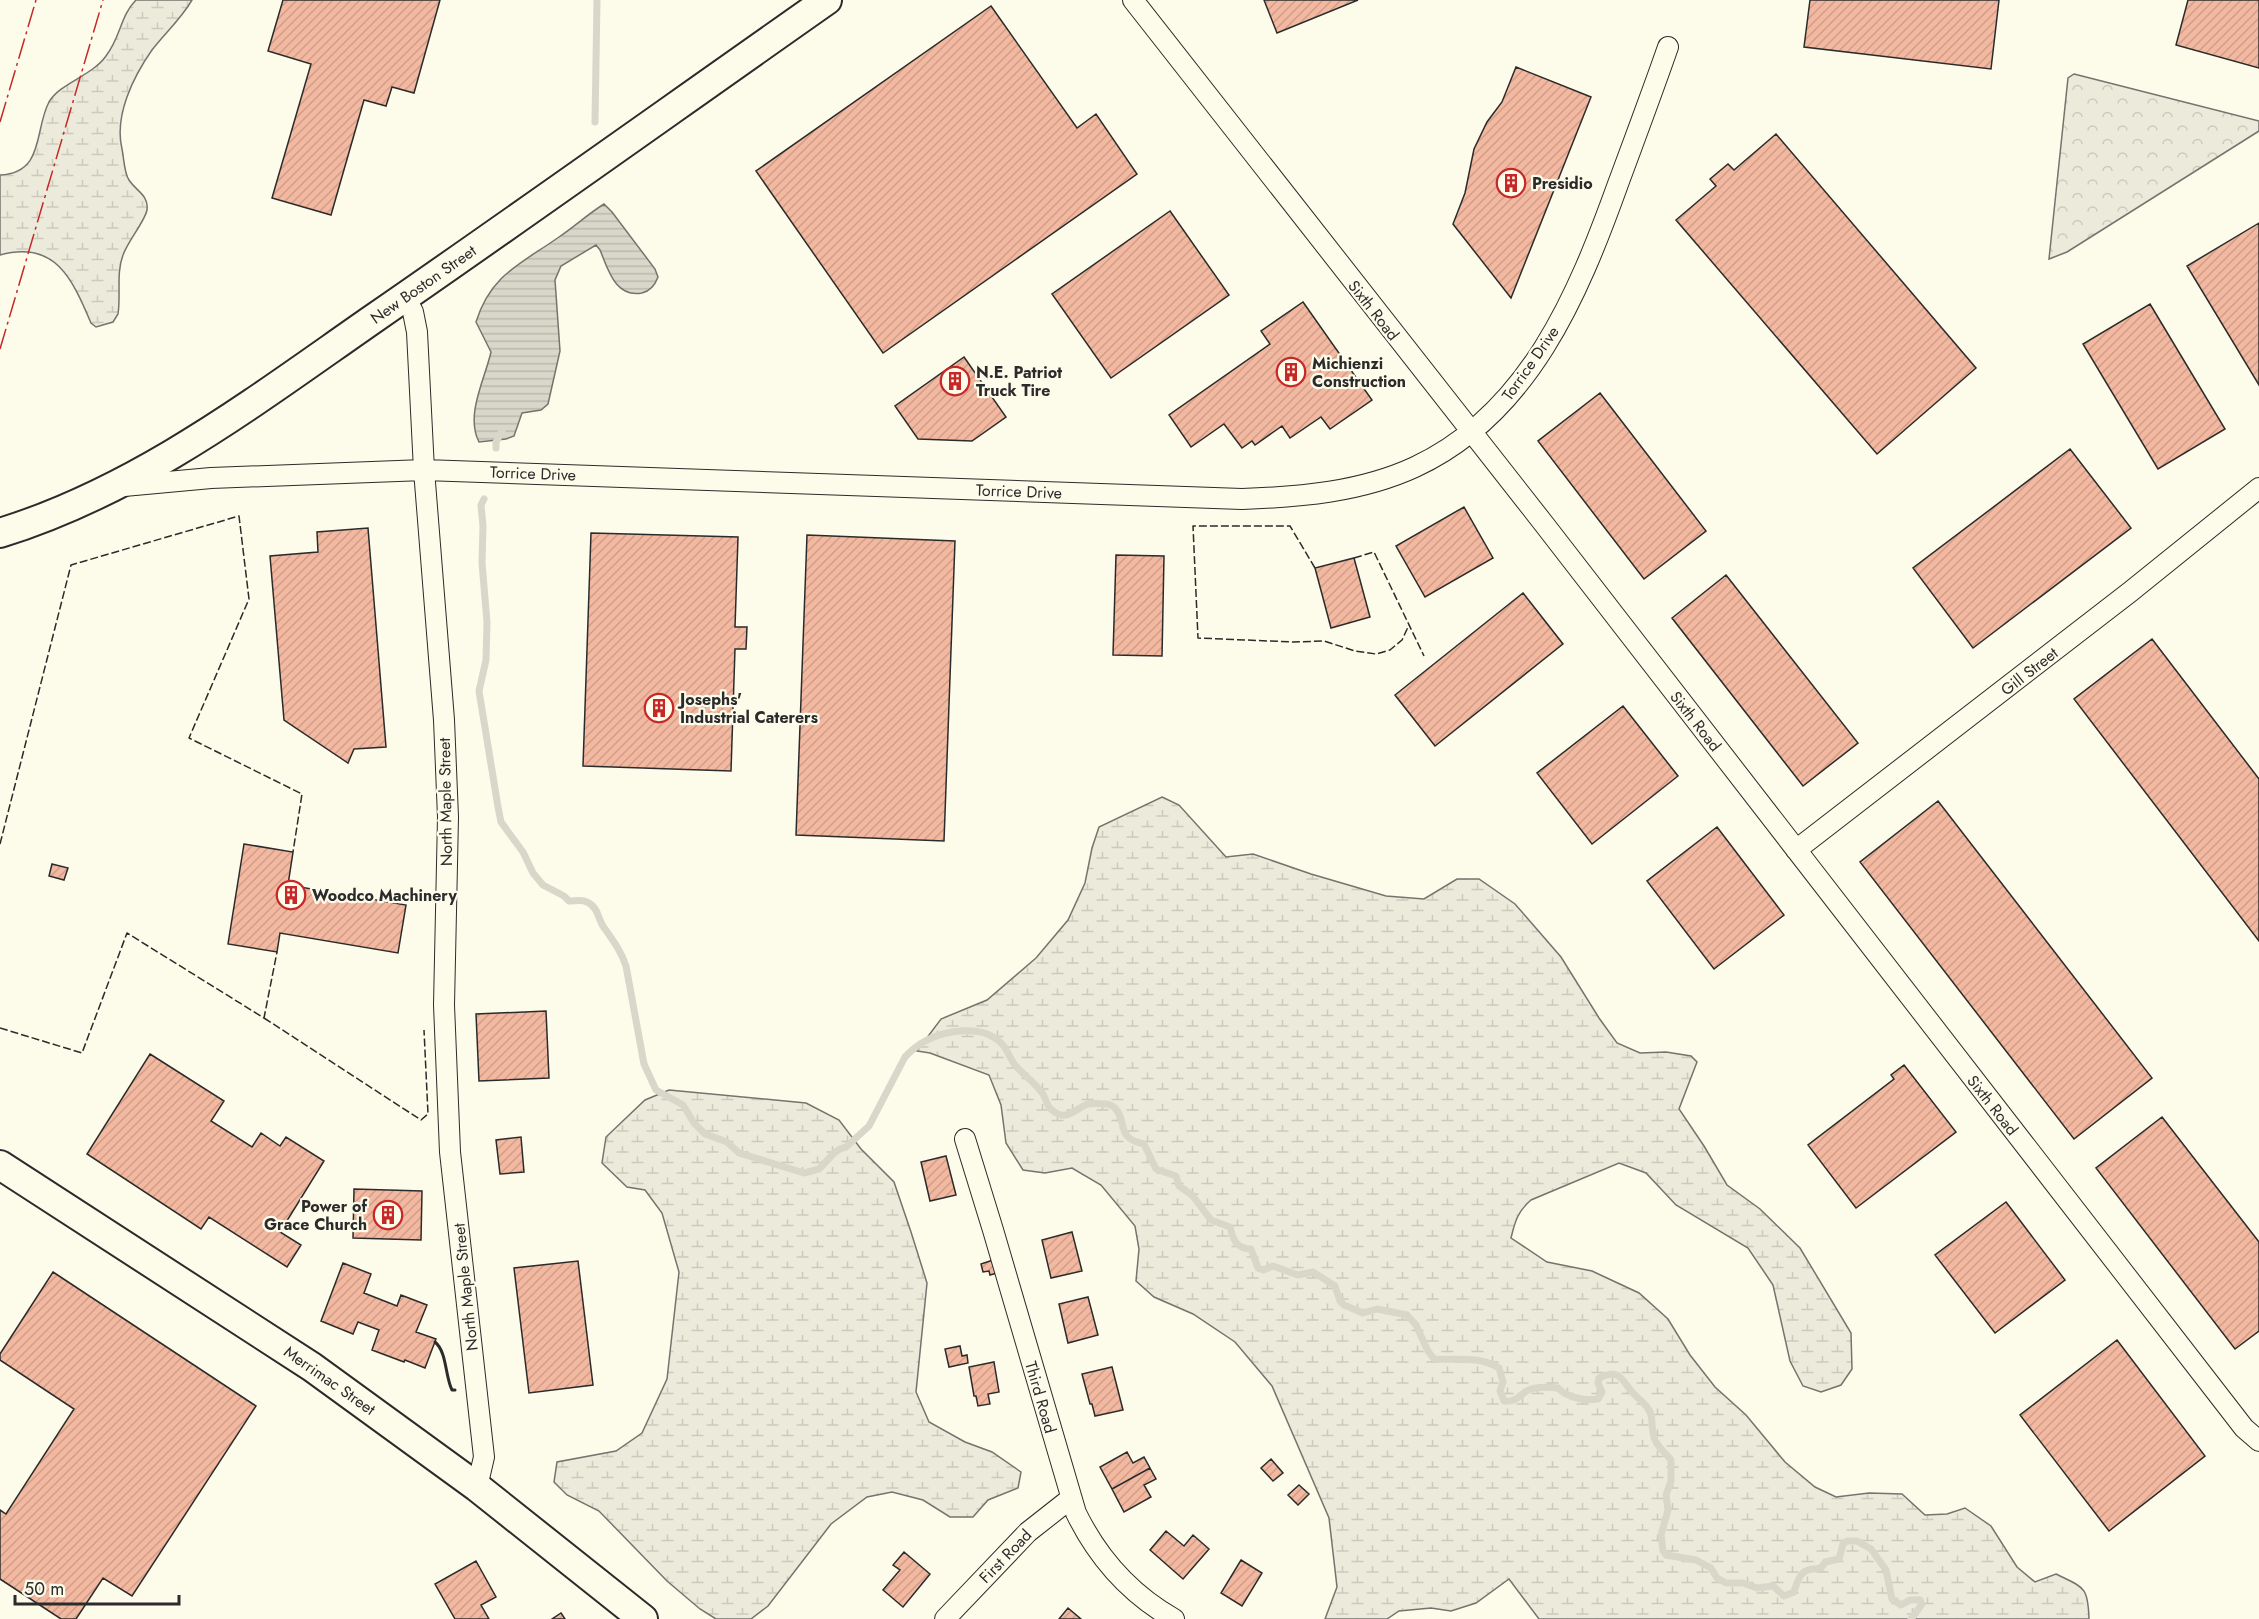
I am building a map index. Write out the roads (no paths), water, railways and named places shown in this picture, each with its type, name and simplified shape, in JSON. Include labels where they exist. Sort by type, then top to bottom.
[{"type":"main road","name":"New Boston Street","points":[[0,533],[66,509],[115,487],[216,427],[827,0]]},
{"type":"main road","name":"Merrimac Street","points":[[0,1165],[312,1367],[477,1487],[643,1619]]},
{"type":"street","name":"Sixth Road","points":[[1133,0],[2244,1428],[2259,1441]]},
{"type":"street","name":"Torrice Drive","points":[[115,487],[211,478],[424,470],[1251,499],[1312,494],[1376,481],[1431,459],[1471,433],[1527,374],[1548,343],[1577,290],[1594,249],[1668,47]]},
{"type":"street","name":"North Maple Street","points":[[405,297],[416,322],[424,470],[439,647],[448,817],[444,984],[447,1103],[450,1160],[484,1456],[477,1487]]},
{"type":"street","name":"Gill Street","points":[[1796,850],[2139,585],[2259,488]]},
{"type":"street","name":"Third Road","points":[[965,1139],[1070,1499],[1088,1535],[1120,1579],[1138,1596],[1174,1619]]},
{"type":"street","name":"First Road","points":[[945,1619],[1028,1532],[1070,1499]]},
{"type":"waterway","points":[[595,122],[597,0]]},
{"type":"waterway","points":[[496,448],[496,442],[502,431]]},
{"type":"waterway","points":[[484,499],[481,505],[482,563],[487,622],[486,660],[479,691],[501,822],[543,885],[569,901],[581,900],[594,907],[603,926],[620,951],[626,966],[644,1064],[656,1090],[683,1105],[694,1123],[705,1134],[727,1142],[739,1153],[804,1173],[819,1169],[834,1153],[846,1147],[869,1126],[905,1057],[915,1048],[926,1040],[945,1033],[966,1031],[992,1036],[1003,1045],[1015,1065],[1040,1090],[1049,1107],[1057,1114],[1066,1115],[1090,1104],[1107,1104],[1114,1107],[1119,1113],[1126,1134],[1129,1138],[1144,1144],[1156,1169],[1176,1176],[1179,1186],[1192,1195],[1211,1220],[1230,1227],[1236,1243],[1246,1249],[1251,1249],[1258,1268],[1263,1270],[1273,1266],[1298,1275],[1313,1272],[1335,1286],[1340,1301],[1344,1305],[1363,1313],[1377,1309],[1407,1315],[1416,1325],[1434,1359],[1476,1360],[1499,1368],[1503,1382],[1500,1391],[1504,1401],[1518,1398],[1532,1389],[1546,1387],[1558,1388],[1577,1398],[1598,1399],[1602,1392],[1598,1383],[1599,1378],[1612,1374],[1620,1377],[1648,1408],[1654,1439],[1671,1460],[1671,1481],[1666,1495],[1668,1510],[1661,1535],[1663,1551],[1666,1555],[1696,1560],[1711,1568],[1717,1578],[1726,1583],[1743,1583],[1757,1588],[1773,1586],[1784,1596],[1794,1592],[1798,1579],[1803,1573],[1821,1568],[1825,1562],[1839,1559],[1843,1544],[1847,1541],[1857,1541],[1871,1549],[1886,1570],[1892,1599],[1901,1605],[1910,1600],[1920,1600],[1922,1604],[1911,1619]]},
{"type":"place","name":"Presidio","points":[[1511,183]]},
{"type":"place","name":"Michienzi Construction","points":[[1291,372]]},
{"type":"place","name":"N.E. Patriot Truck Tire","points":[[955,381]]},
{"type":"place","name":"Josephs' Industrial Caterers","points":[[659,708]]},
{"type":"place","name":"Woodco Machinery","points":[[291,895]]},
{"type":"place","name":"Power of Grace Church","points":[[388,1215]]}]
